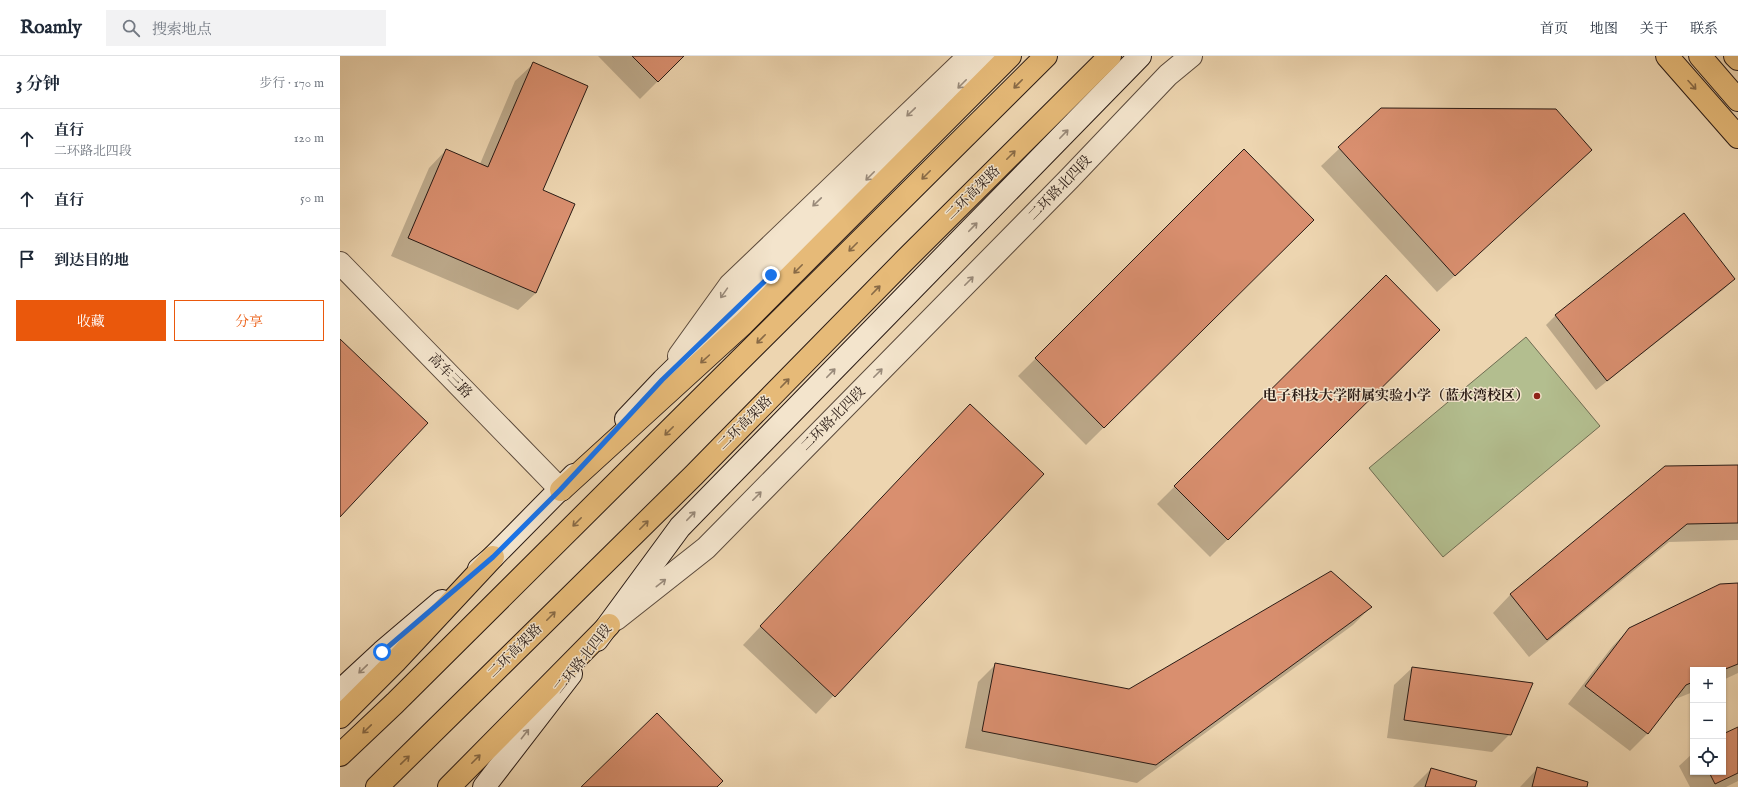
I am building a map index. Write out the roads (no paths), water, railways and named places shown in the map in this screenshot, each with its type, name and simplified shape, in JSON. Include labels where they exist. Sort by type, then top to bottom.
[{"type":"main road","points":[[662,380],[730,285],[969,56]]},
{"type":"main road","points":[[340,717],[395,662],[493,557],[560,490],[662,380],[771,275],[989,56]]},
{"type":"main road","points":[[560,490],[743,324],[1010,56]]},
{"type":"main road","points":[[340,755],[401,697],[1046,56]]},
{"type":"main road","name":"二环高架路","points":[[377,787],[694,475],[904,261],[1110,56]]},
{"type":"main road","points":[[449,787],[609,625],[680,527],[1140,56]]},
{"type":"main road","name":"二环路北四段","points":[[484,787],[609,625],[706,548],[1069,179],[1168,75],[1191,56]]},
{"type":"main road","points":[[1666,56],[1738,137]]},
{"type":"main road","points":[[1700,56],[1738,100]]},
{"type":"main road","points":[[1735,56],[1738,59]]},
{"type":"main road","name":"高车三路","points":[[340,263],[560,490]]},
{"type":"main road","points":[[340,691],[382,652],[493,557]]},
{"type":"place","name":"电子科技大学附属实验小学（蓝水湾校区）","points":[[1537,396]]}]
